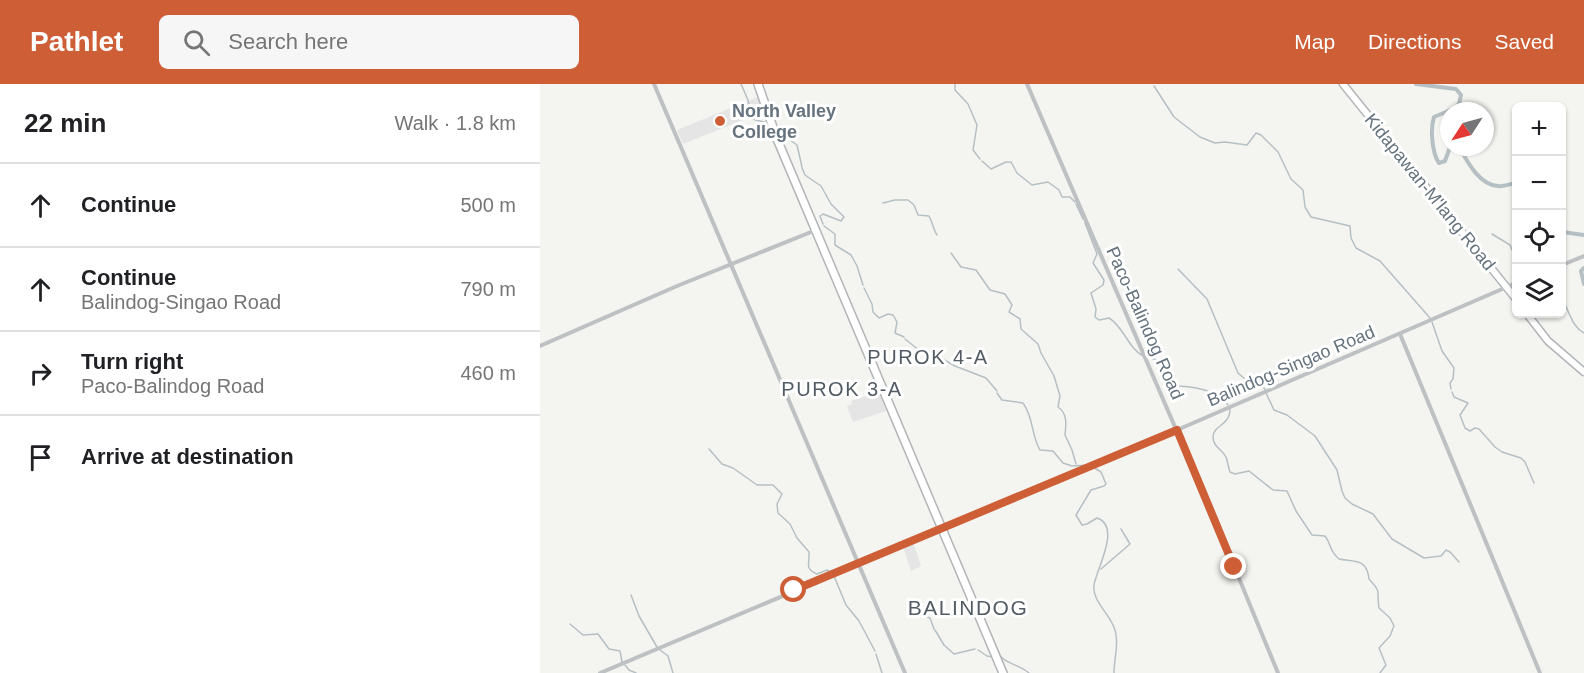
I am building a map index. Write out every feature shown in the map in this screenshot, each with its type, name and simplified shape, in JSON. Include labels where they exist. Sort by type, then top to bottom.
[{"type":"highway","points":[[758,84],[776,136],[1003,673]]},
{"type":"main road","name":"Kidapawan-M'lang Road","points":[[1343,84],[1512,294]]},
{"type":"main road","points":[[1530,318],[1548,341],[1584,372]]},
{"type":"street","points":[[654,84],[905,673]]},
{"type":"street","name":"Paco-Balindog Road","points":[[1027,84],[1177,430],[1278,673]]},
{"type":"street","points":[[540,346],[677,286],[816,230]]},
{"type":"street","points":[[1564,264],[1584,256]]},
{"type":"street","name":"Balindog-Singao Road","points":[[600,673],[1177,430],[1512,285]]},
{"type":"street","points":[[1400,334],[1540,673]]},
{"type":"shaded area","name":"North Valley College","points":[[758,97],[763,112],[683,144],[677,130]]},
{"type":"shaded area","points":[[879,392],[886,411],[853,422],[847,406],[852,404],[851,401]]},
{"type":"shaded area","points":[[913,542],[921,566],[911,571],[903,546]]},
{"type":"waterway","points":[[741,84],[748,100],[752,119],[764,122],[770,136],[775,137]]},
{"type":"waterway","points":[[955,84],[955,90],[968,104],[977,125],[973,150],[980,159]]},
{"type":"waterway","points":[[1416,84],[1456,89],[1461,95],[1459,102]]},
{"type":"waterway","points":[[1154,86],[1174,117],[1200,137],[1215,143],[1247,145],[1256,133],[1261,135],[1278,152],[1291,179],[1303,190],[1305,207],[1311,217],[1350,226],[1351,238],[1356,248],[1380,261],[1430,318]]},
{"type":"waterway","points":[[1440,114],[1434,117],[1433,147],[1439,163],[1445,161],[1447,156]]},
{"type":"waterway","points":[[779,135],[783,135],[797,145],[802,167]]},
{"type":"waterway","points":[[1464,156],[1479,177],[1491,185],[1512,184]]},
{"type":"waterway","points":[[982,161],[991,169],[1011,162],[1017,173],[1032,185],[1048,182],[1059,190],[1062,197],[1070,197],[1075,202]]},
{"type":"waterway","points":[[802,168],[805,175],[821,186],[831,204],[844,217],[841,221],[823,214],[820,216],[823,224]]},
{"type":"waterway","points":[[883,203],[908,200],[914,205],[918,215],[929,216],[937,235]]},
{"type":"waterway","points":[[1076,204],[1083,219]]},
{"type":"waterway","points":[[1085,223],[1097,254],[1093,263],[1104,280],[1103,285],[1091,293],[1096,309],[1095,317],[1099,320],[1109,318],[1114,322],[1133,348],[1143,356]]},
{"type":"waterway","points":[[824,226],[835,234],[835,245],[851,255],[863,285]]},
{"type":"waterway","points":[[1566,233],[1584,235]]},
{"type":"waterway","points":[[1492,234],[1510,245],[1512,250]]},
{"type":"waterway","points":[[951,253],[961,267],[976,270],[990,290],[1005,294],[1012,305],[1009,312],[1020,319],[1021,329],[1038,344],[1054,376],[1060,396],[1058,407],[1065,416],[1065,435],[1076,464]]},
{"type":"waterway","points":[[1584,268],[1581,271],[1584,284]]},
{"type":"waterway","points":[[1178,269],[1207,299],[1238,373],[1252,385],[1261,382],[1265,390]]},
{"type":"waterway","points":[[864,288],[872,304],[873,312],[879,318],[888,314],[893,315],[897,322],[895,333],[904,337]]},
{"type":"waterway","points":[[1566,306],[1573,322],[1584,333]]},
{"type":"waterway","points":[[1432,322],[1442,351],[1454,368],[1453,379],[1450,383],[1451,389]]},
{"type":"waterway","points":[[905,339],[924,354],[941,358],[986,378],[997,391]]},
{"type":"waterway","points":[[1146,356],[1166,364],[1179,386],[1199,388],[1213,393],[1228,405]]},
{"type":"waterway","points":[[1452,392],[1454,397],[1468,403],[1460,415],[1465,428],[1470,431],[1475,428],[1479,429],[1502,452],[1521,458],[1534,483]]},
{"type":"waterway","points":[[997,393],[1002,400],[1023,403],[1040,450],[1053,451],[1063,463],[1072,466],[1089,465]]},
{"type":"waterway","points":[[1266,393],[1274,410],[1287,415],[1315,436],[1337,470],[1345,498],[1373,514],[1392,539],[1424,558],[1441,556],[1446,550],[1459,562]]},
{"type":"waterway","points":[[1230,409],[1227,419],[1216,430],[1213,437],[1214,443],[1226,457],[1230,472],[1235,474],[1249,471],[1273,490],[1287,491],[1296,511],[1312,535],[1325,536],[1339,559],[1359,562],[1366,567],[1369,579],[1378,590],[1379,608],[1390,618],[1394,626],[1390,636],[1379,648],[1386,665],[1380,673]]},
{"type":"waterway","points":[[709,449],[722,464],[733,468],[757,485],[773,485],[782,494],[777,504],[778,513],[790,524],[797,538],[809,552],[810,570],[817,574],[827,570],[832,573]]},
{"type":"waterway","points":[[1093,467],[1101,472],[1106,484],[1091,490],[1076,515],[1082,525],[1097,518],[1104,523],[1107,530],[1106,549],[1094,590],[1097,600],[1115,629],[1117,641],[1114,673]]},
{"type":"waterway","points":[[1101,569],[1130,544],[1121,529]]},
{"type":"waterway","points":[[834,576],[846,605],[859,621],[875,651]]},
{"type":"waterway","points":[[631,595],[639,616],[657,647]]},
{"type":"waterway","points":[[919,616],[930,618],[934,629]]},
{"type":"waterway","points":[[570,624],[583,635],[598,634],[609,649],[620,651],[622,662]]},
{"type":"waterway","points":[[935,630],[944,645],[954,654],[975,649]]},
{"type":"waterway","points":[[660,650],[668,656],[673,673]]},
{"type":"waterway","points":[[978,650],[993,657]]},
{"type":"waterway","points":[[876,654],[882,673]]},
{"type":"waterway","points":[[1000,656],[1029,673]]},
{"type":"waterway","points":[[625,665],[636,673]]},
{"type":"place","name":"North Valley College","points":[[720,121]]},
{"type":"district","name":"PUROK 4-A","points":[[928,357]]},
{"type":"district","name":"PUROK 3-A","points":[[842,389]]},
{"type":"district","name":"BALINDOG","points":[[968,608]]},
{"type":"route","points":[[794,590],[1177,430],[1234,567]]}]
